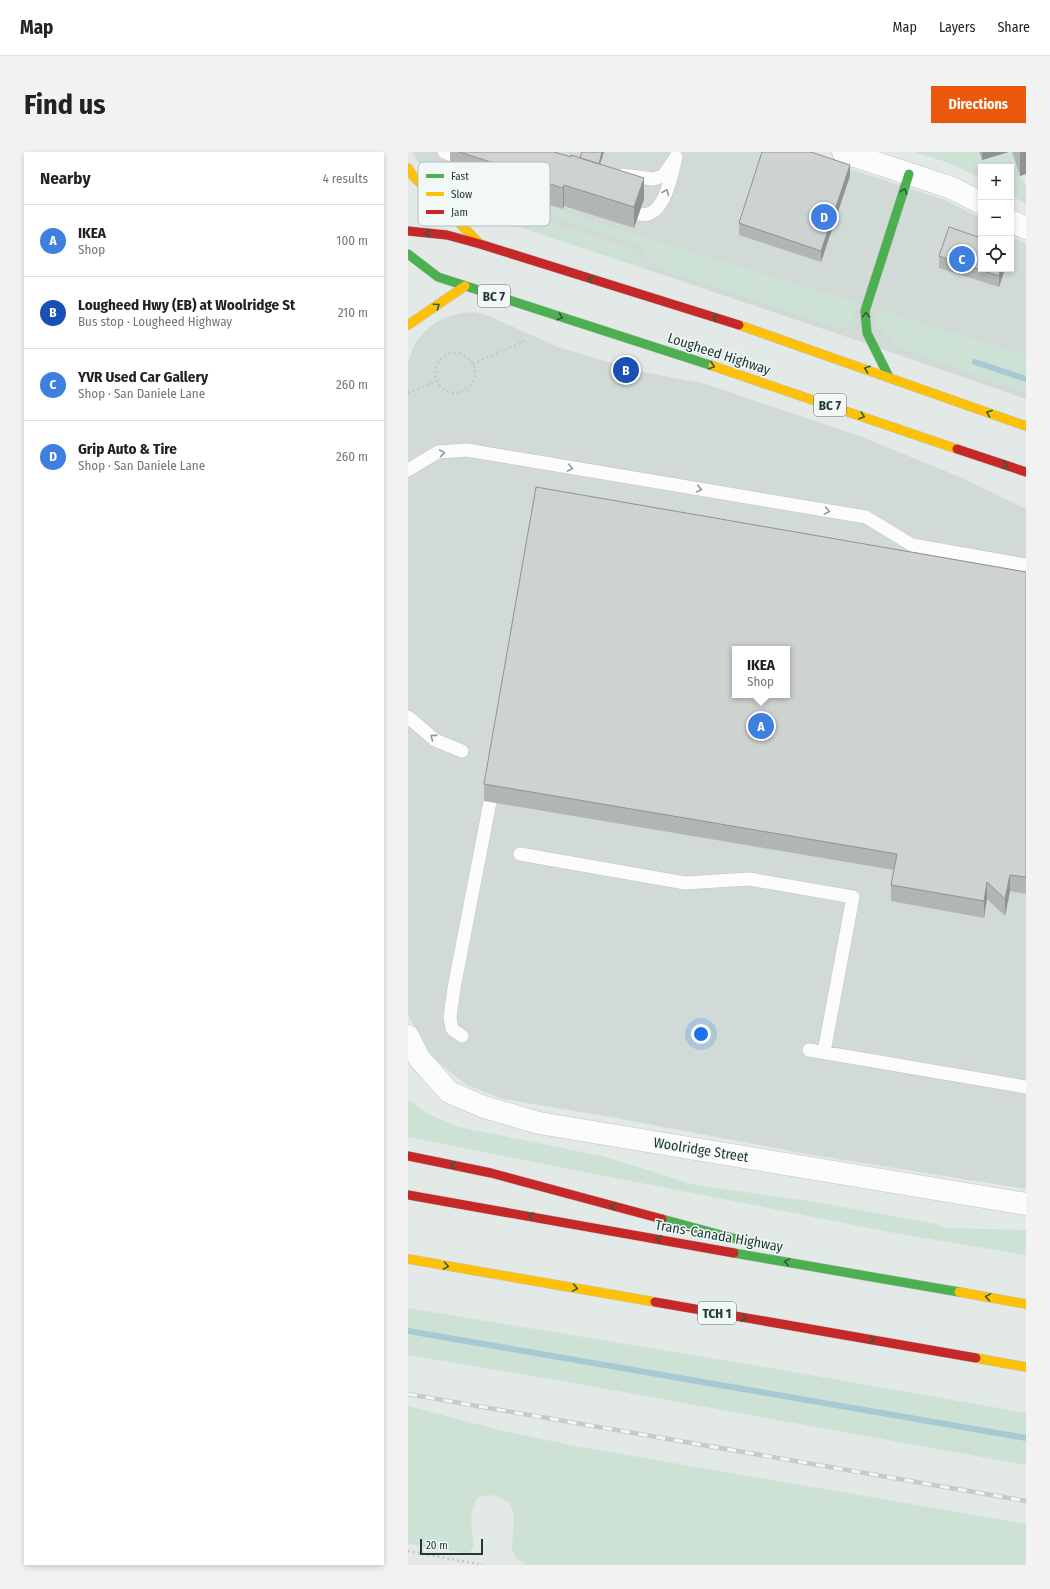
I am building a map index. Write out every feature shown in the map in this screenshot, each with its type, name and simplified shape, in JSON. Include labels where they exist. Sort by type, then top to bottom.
[{"type":"main road","points":[[408,168],[418,181]]},
{"type":"main road","points":[[889,377],[867,333],[865,311],[909,174]]},
{"type":"main road","points":[[462,226],[480,244]]},
{"type":"main road","points":[[408,231],[447,235],[480,244],[753,329],[1026,426]]},
{"type":"main road","name":"Lougheed Highway","points":[[408,254],[438,277],[777,387],[1026,472]]},
{"type":"main road","points":[[408,325],[465,286]]},
{"type":"main road","points":[[408,1156],[491,1173],[758,1245]]},
{"type":"main road","name":"Trans-Canada Highway","points":[[408,1195],[1026,1304]]},
{"type":"main road","points":[[788,1253],[894,1281]]},
{"type":"main road","name":"TCH 1","points":[[408,1260],[1026,1367]]},
{"type":"street","points":[[843,152],[954,190],[978,202]]},
{"type":"street","points":[[1014,222],[1026,228]]},
{"type":"street","name":"Woolridge Street","points":[[408,1036],[419,1058],[449,1092],[484,1107],[540,1123],[1026,1204]]},
{"type":"lane","points":[[609,171],[624,175],[653,179],[663,176],[676,155]]},
{"type":"lane","points":[[638,214],[648,214],[657,208],[665,196],[676,155]]},
{"type":"lane","points":[[408,470],[438,452],[467,450],[866,518],[912,545],[1026,565]]},
{"type":"lane","points":[[408,717],[435,740],[462,751]]},
{"type":"lane","points":[[462,1036],[452,1029],[450,1017],[490,802]]},
{"type":"lane","points":[[520,854],[686,883],[748,879],[853,897],[824,1052]]},
{"type":"lane","points":[[809,1050],[1026,1087]]},
{"type":"path","points":[[473,364],[522,342],[523,340]]},
{"type":"path","points":[[449,354],[460,354],[465,356],[473,364],[475,370],[474,380],[468,389],[463,392],[458,394],[442,390],[436,381],[434,370],[436,365],[439,360],[449,354]]},
{"type":"path","points":[[408,393],[436,381]]},
{"type":"path","points":[[408,1551],[483,1565]]},
{"type":"shaded area","points":[[412,152],[797,152],[945,200],[978,216],[978,272],[1014,272],[1014,238],[1026,244],[1026,399],[518,226],[550,226],[550,162],[418,162]]},
{"type":"shaded area","points":[[475,312],[489,316],[558,347],[638,371],[706,384],[859,436],[960,477],[1026,509],[1026,1189],[807,1154],[611,1117],[503,1099],[467,1085],[439,1063],[426,1049],[408,1015],[408,362],[415,343],[424,332],[435,323],[446,317],[462,313]]},
{"type":"green space","points":[[915,152],[979,152],[983,160],[1012,152],[1020,176],[1026,185],[1026,204],[1014,197],[1014,164],[978,164],[978,177],[946,162]]},
{"type":"green space","points":[[550,208],[856,302],[852,324],[838,328],[664,270],[652,263],[641,246],[550,216]]},
{"type":"green space","points":[[550,223],[629,248],[637,254],[647,269],[516,226],[550,226]]},
{"type":"green space","points":[[877,309],[1026,355],[1026,393],[903,349],[887,335],[883,328],[878,331],[876,320]]},
{"type":"green space","points":[[408,1100],[429,1114],[455,1126],[606,1157],[695,1185],[809,1201],[937,1224],[943,1228],[1026,1230],[1026,1255],[889,1232],[408,1137]]},
{"type":"green space","points":[[408,1308],[776,1369],[1026,1413],[1026,1465],[590,1386],[408,1355]]},
{"type":"green space","points":[[408,1406],[499,1430],[575,1446],[1026,1524],[1026,1565],[526,1565],[515,1557],[512,1548],[514,1515],[509,1502],[493,1495],[479,1497],[475,1503],[471,1521],[474,1547],[469,1553],[408,1544]]},
{"type":"building","points":[[459,152],[554,152],[571,157],[571,155],[644,178],[634,207],[564,185],[563,188],[550,184],[550,162],[491,162]]},
{"type":"building","points":[[582,152],[602,152],[599,164],[580,158]]},
{"type":"building","points":[[762,152],[811,152],[850,165],[821,251],[739,223]]},
{"type":"building","points":[[949,227],[978,237],[978,269],[939,256]]},
{"type":"building","points":[[987,272],[1000,272],[999,276]]},
{"type":"building","points":[[536,487],[1026,572],[1026,877],[1010,875],[1005,899],[987,882],[984,901],[891,885],[897,854],[484,784]]},
{"type":"waterway","points":[[975,362],[1026,379]]},
{"type":"waterway","points":[[408,1331],[1026,1438]]},
{"type":"railway","points":[[408,1394],[1026,1501]]},
{"type":"traffic: fast","points":[[889,377],[867,333],[865,311],[909,174]]},
{"type":"traffic: fast","points":[[408,254],[438,277],[713,366]]},
{"type":"traffic: fast","points":[[662,1219],[747,1242]]},
{"type":"traffic: fast","points":[[734,1253],[959,1292]]},
{"type":"traffic: slow","points":[[408,168],[418,181]]},
{"type":"traffic: slow","points":[[462,226],[479,243]]},
{"type":"traffic: slow","points":[[408,325],[465,286]]},
{"type":"traffic: slow","points":[[739,325],[1026,426]]},
{"type":"traffic: slow","points":[[713,366],[957,449]]},
{"type":"traffic: slow","points":[[408,1259],[655,1302]]},
{"type":"traffic: slow","points":[[959,1292],[1026,1304]]},
{"type":"traffic: slow","points":[[976,1358],[1026,1367]]},
{"type":"traffic: jam","points":[[408,231],[447,235],[480,244],[739,325]]},
{"type":"traffic: jam","points":[[957,449],[1026,472]]},
{"type":"traffic: jam","points":[[408,1156],[491,1173],[662,1219]]},
{"type":"traffic: jam","points":[[408,1195],[734,1253]]},
{"type":"traffic: jam","points":[[655,1302],[976,1358]]},
{"type":"place","name":"Grip Auto & Tire","points":[[824,217]]},
{"type":"place","name":"YVR Used Car Gallery","points":[[962,259]]},
{"type":"place","name":"Lougheed Hwy (EB) at Woolridge St","points":[[626,370]]},
{"type":"place","name":"IKEA","points":[[761,726]]}]
